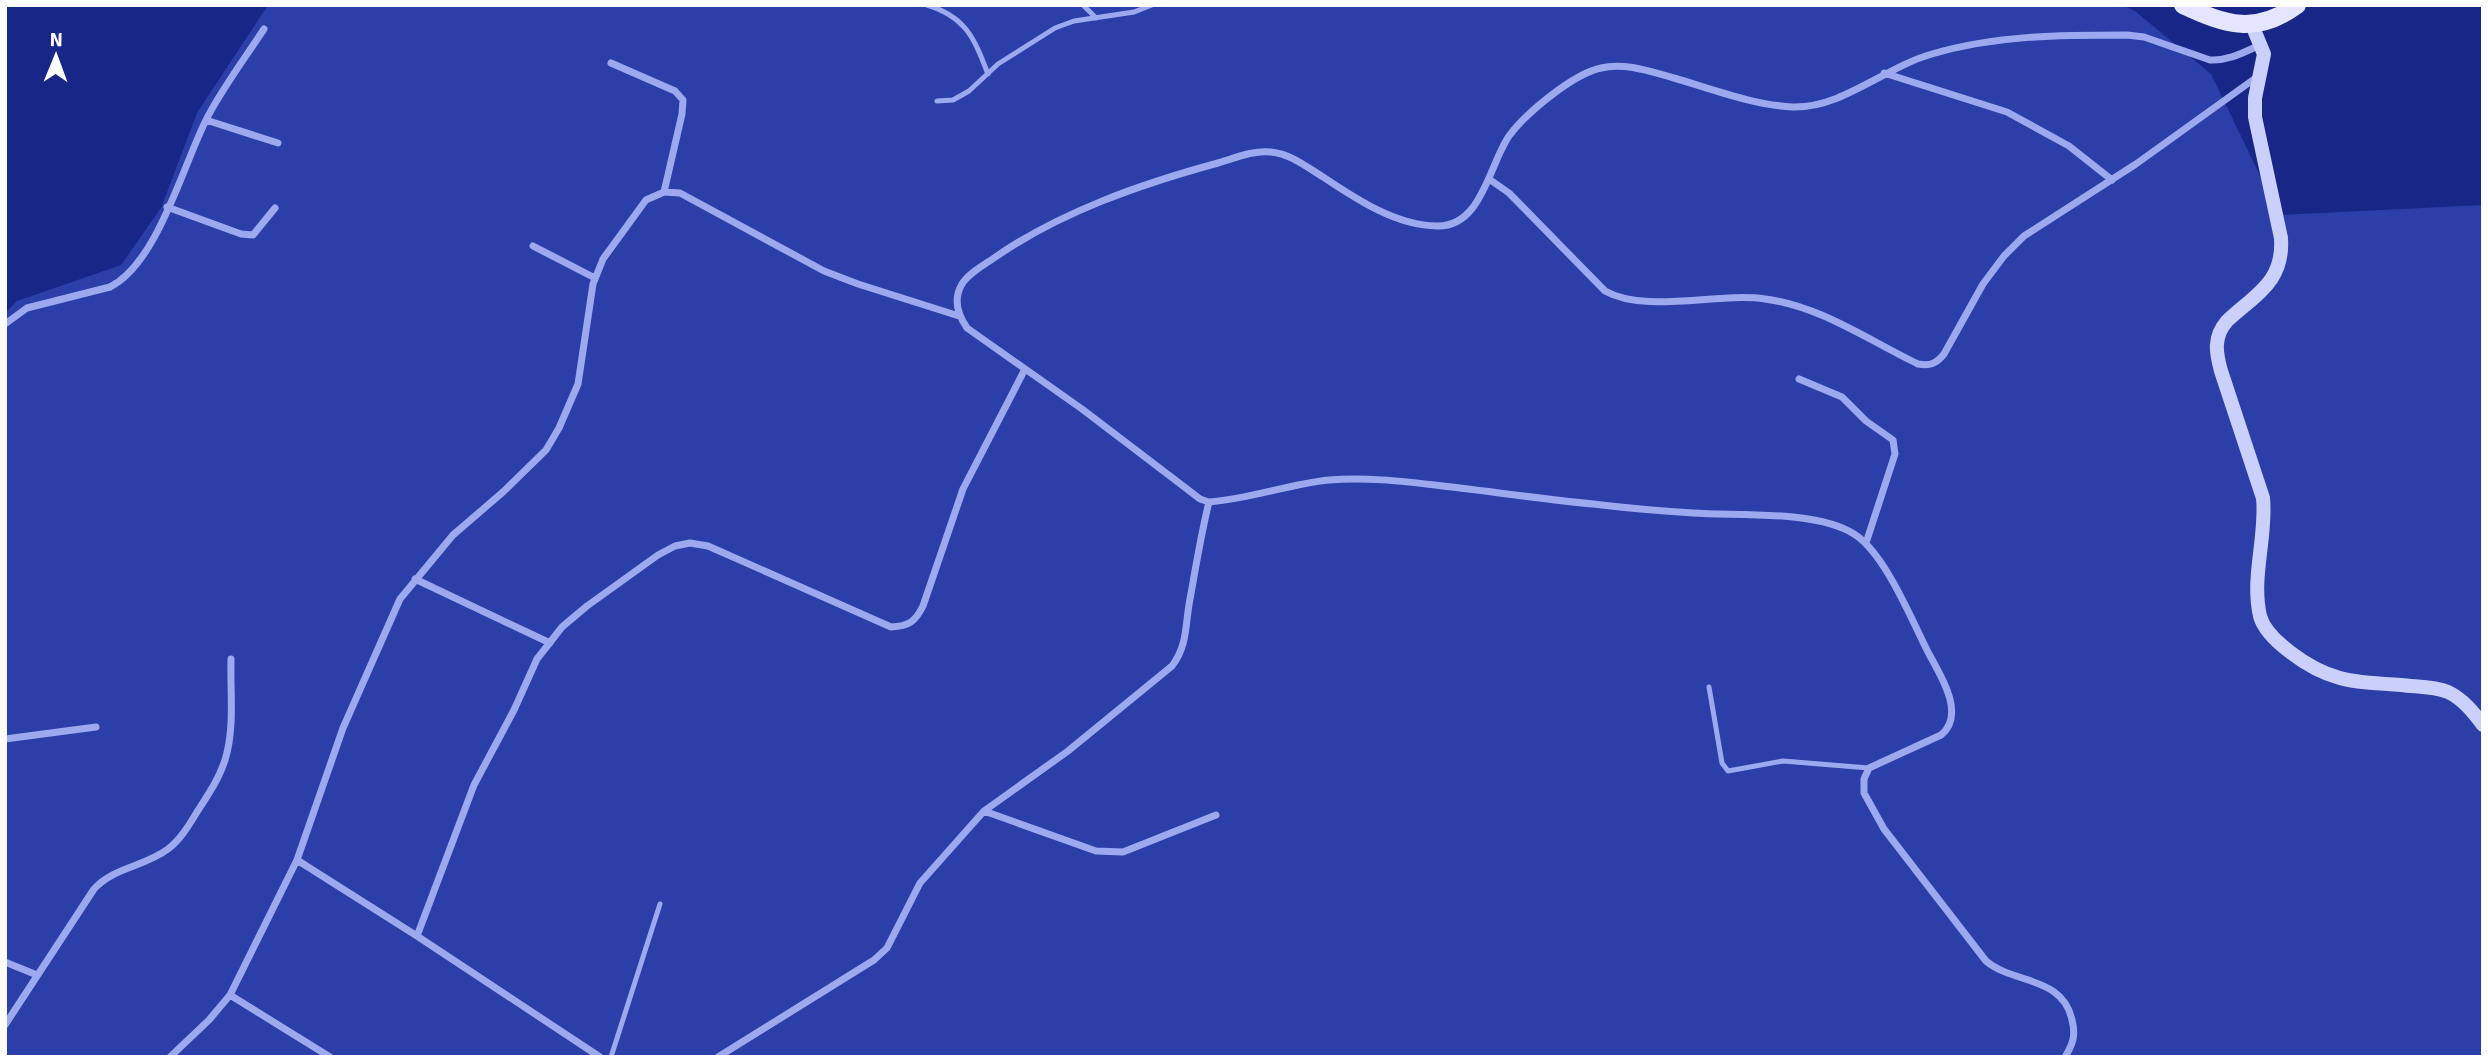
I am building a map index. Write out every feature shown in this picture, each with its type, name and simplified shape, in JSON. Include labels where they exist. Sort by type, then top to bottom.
[{"type":"main road","points":[[2183,5],[2209,17],[2237,25],[2252,25],[2281,17],[2297,5]]},
{"type":"street","points":[[2252,25],[2264,54],[2255,98],[2255,117],[2274,201],[2282,253],[2275,276],[2227,321],[2216,338],[2221,371],[2263,498],[2258,594],[2261,619],[2274,639],[2284,648],[2328,676],[2347,681],[2429,686],[2446,691],[2464,703],[2483,725]]},
{"type":"street","points":[[5,324],[27,308],[110,287],[122,281],[148,250],[206,120],[264,29]]},
{"type":"street","points":[[2065,1057],[2075,1034],[2071,1014],[2065,1004],[2049,988],[2000,971],[1986,961],[1884,829],[1864,793],[1864,779],[1869,768],[1941,735],[1953,721],[1952,709],[1935,665],[1894,584],[1866,543],[1843,528],[1815,520],[1591,504],[1389,480],[1330,480],[1209,502],[1186,489],[967,328],[959,316],[957,298],[963,283],[1015,243],[1067,217],[1173,175],[1259,152],[1278,153],[1297,160],[1360,200],[1403,220],[1433,226],[1452,224],[1471,210],[1508,138],[1524,119],[1547,99],[1601,68],[1620,67],[1649,71],[1762,103],[1792,107],[1822,103],[1930,54],[1975,43],[2022,37],[2076,35],[2144,37],[2210,60],[2230,58],[2261,44]]},
{"type":"street","points":[[611,63],[675,91],[683,100],[664,191]]},
{"type":"street","points":[[1884,73],[2007,112],[2069,146],[2112,180]]},
{"type":"street","points":[[1489,179],[1509,193],[1605,291],[1616,298],[1645,301],[1746,297],[1784,302],[1830,319],[1917,364],[1927,366],[1944,354],[1983,284],[2017,242],[2045,220],[2112,180],[2260,75]]},
{"type":"street","points":[[206,120],[278,143]]},
{"type":"street","points":[[170,1057],[209,1020],[230,995],[297,860],[343,728],[390,618],[415,579],[453,535],[539,457],[559,428],[578,384],[595,278],[603,259],[646,200],[664,191],[680,193],[824,271],[959,316]]},
{"type":"street","points":[[167,207],[241,234],[253,235],[275,208]]},
{"type":"street","points":[[533,246],[595,278]]},
{"type":"street","points":[[417,936],[474,785],[514,710],[537,659],[562,627],[648,562],[675,546],[690,543],[708,546],[891,627],[906,626],[916,620],[923,606],[963,489],[1025,369]]},
{"type":"street","points":[[1799,379],[1842,397],[1866,421],[1893,440],[1895,454],[1866,543]]},
{"type":"street","points":[[718,1057],[874,960],[887,947],[920,883],[984,811],[1079,742],[1172,666],[1181,654],[1186,639],[1189,605],[1209,502]]},
{"type":"street","points":[[415,579],[550,643]]},
{"type":"street","points":[[5,1025],[94,889],[103,879],[115,872],[149,860],[167,850],[181,836],[215,784],[225,760],[230,737],[231,659]]},
{"type":"street","points":[[5,739],[96,727]]},
{"type":"street","points":[[984,811],[1096,851],[1109,853],[1123,852],[1216,814]]},
{"type":"street","points":[[297,860],[600,1057]]},
{"type":"street","points":[[5,962],[37,975]]},
{"type":"street","points":[[230,995],[330,1057]]},
{"type":"lane","points":[[927,5],[943,10],[970,31],[988,74]]},
{"type":"lane","points":[[1083,5],[1096,18]]},
{"type":"lane","points":[[937,101],[953,100],[969,91],[998,64],[1055,28],[1074,21],[1134,12],[1152,5]]},
{"type":"lane","points":[[1709,687],[1722,764],[1728,771],[1783,761],[1869,768]]},
{"type":"lane","points":[[611,1057],[660,904]]},
{"type":"shaded area","points":[[268,5],[2122,5],[2135,11],[2211,74],[2279,215],[2483,205],[2483,1057],[5,1057],[5,313],[17,301],[121,265],[161,208],[197,113]]}]
